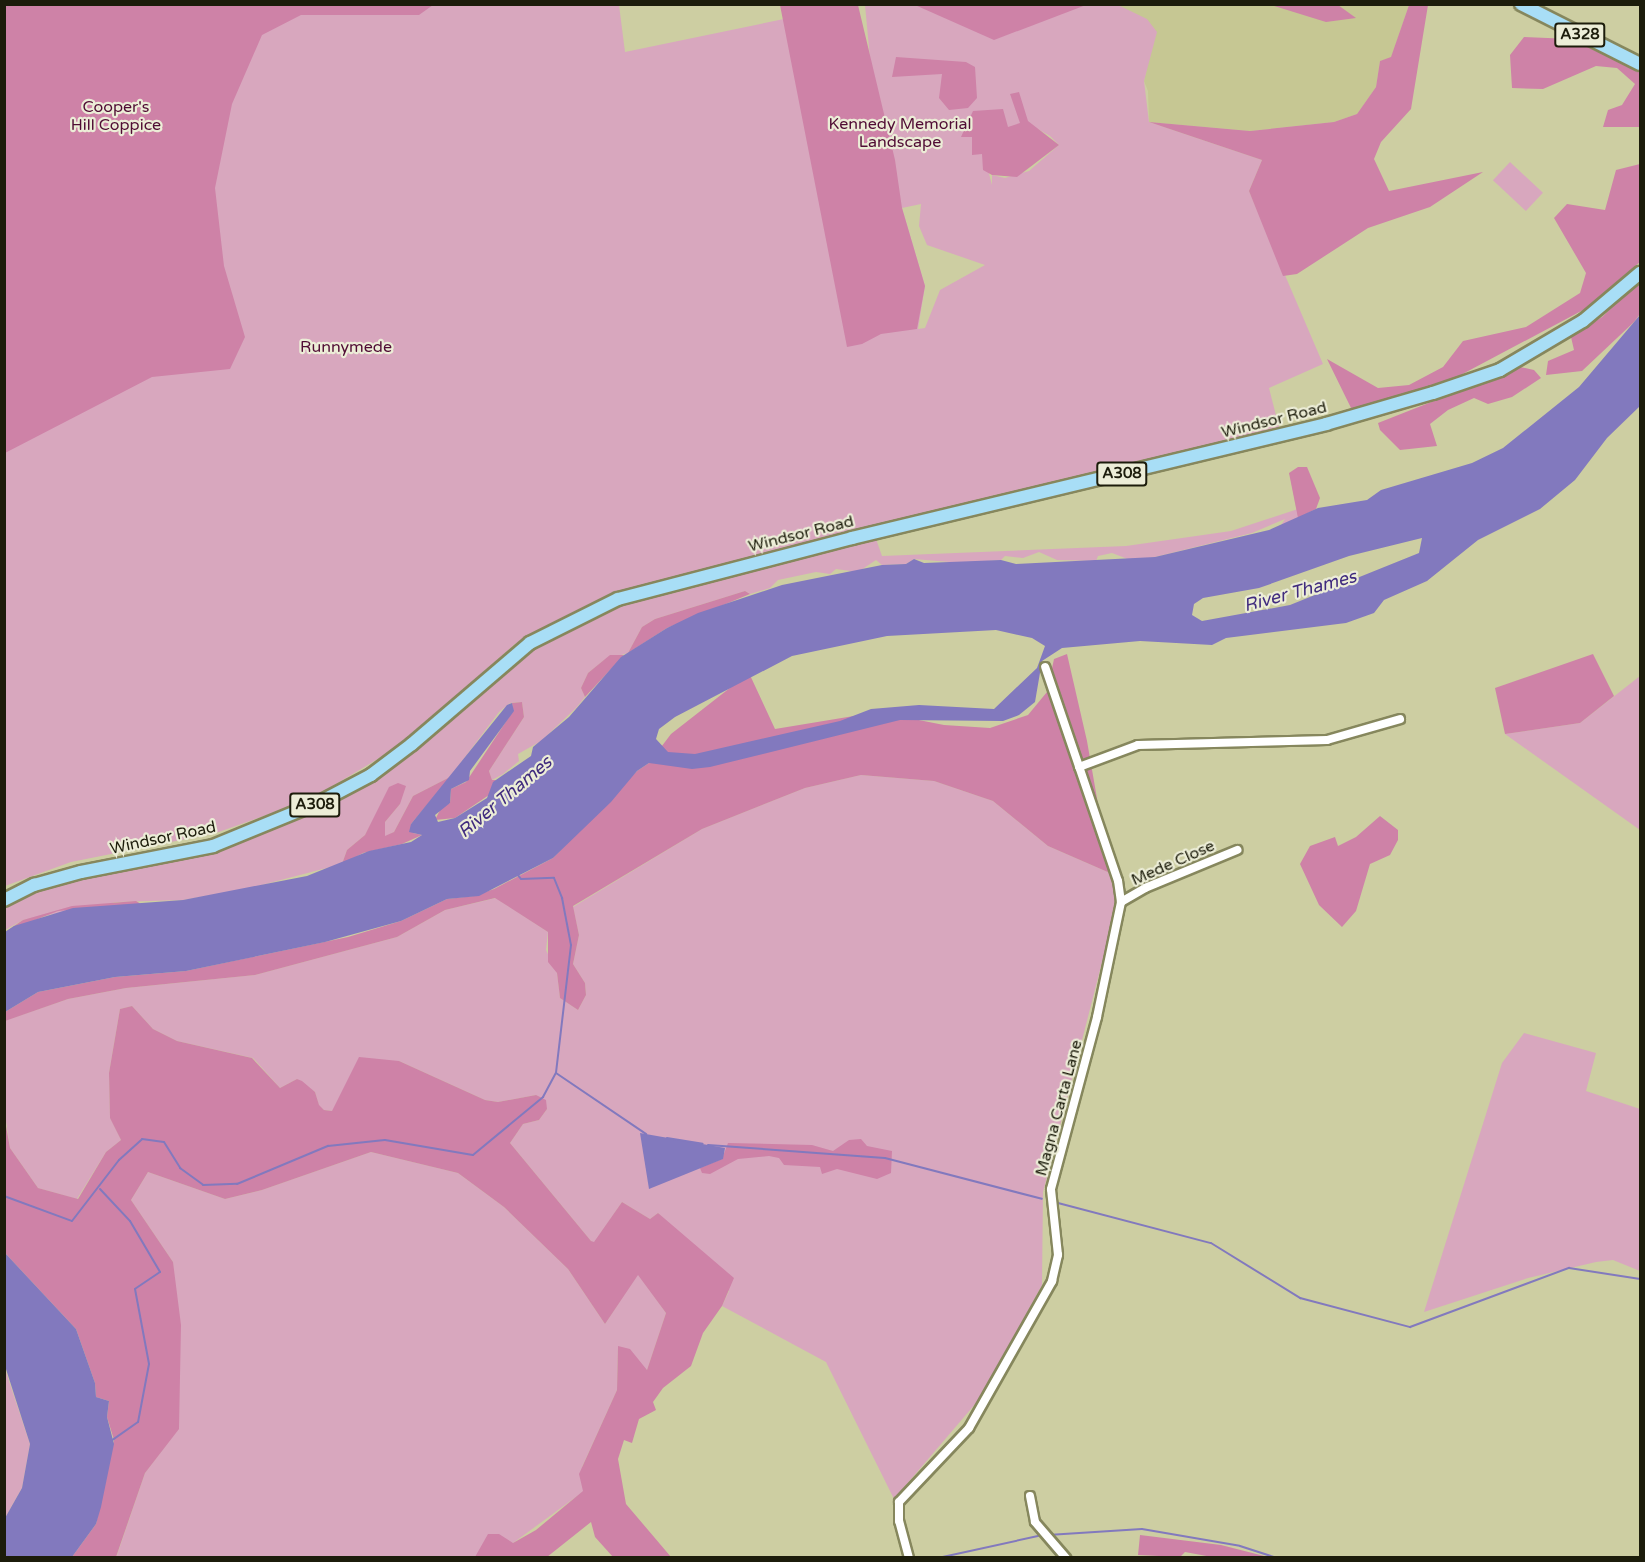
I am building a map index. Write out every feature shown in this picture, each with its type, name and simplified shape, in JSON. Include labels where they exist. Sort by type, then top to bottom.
[{"type":"main road","name":"A328","points":[[1521,4],[1641,64]]},
{"type":"main road","name":"Windsor Road","points":[[4,900],[34,885],[81,872],[213,846],[318,803],[371,774],[403,751],[530,643],[601,605],[680,581],[1315,427],[1433,393],[1500,370],[1583,321],[1641,273]]},
{"type":"street","name":"Magna Carta Lane","points":[[909,1557],[899,1521],[899,1502],[969,1428],[1052,1281],[1058,1255],[1051,1189],[1097,1017],[1121,902],[1118,882],[1045,667]]},
{"type":"street","points":[[1079,767],[1138,745],[1327,740],[1400,720]]},
{"type":"street","name":"Mede Close","points":[[1121,902],[1145,888],[1237,850]]},
{"type":"street","points":[[1030,1496],[1035,1522],[1066,1557]]},
{"type":"shaded area","points":[[1118,5],[1409,5],[1391,58],[1380,61],[1376,87],[1357,114],[1334,122],[1250,131],[1149,122],[1148,91],[1144,81],[1149,58],[1141,20]]},
{"type":"green space","name":"Cooper's Hill Coppice","points":[[5,4],[433,5],[419,15],[301,15],[262,35],[232,104],[215,188],[224,266],[245,337],[230,369],[152,377],[5,453]]},
{"type":"green space","name":"Runnymede","points":[[310,4],[619,5],[625,52],[818,12],[870,58],[865,5],[1118,5],[1147,19],[1157,32],[1144,81],[1149,122],[1262,160],[1249,191],[1323,364],[1269,388],[1280,431],[610,595],[515,644],[401,745],[311,799],[216,833],[71,862],[5,886],[5,109]],"holes":[[[1022,120],[1050,136],[1059,145],[1029,171],[1005,178],[992,175],[992,185],[988,170],[1027,168]],[[921,204],[919,226],[927,245],[985,265],[940,290],[925,328],[918,329],[925,286],[902,208]]]},
{"type":"green space","points":[[1086,4],[994,40],[915,5]]},
{"type":"green space","points":[[780,5],[858,5],[895,160],[902,208],[925,286],[917,329],[881,334],[862,344],[847,347]]},
{"type":"green space","points":[[1271,5],[1338,5],[1356,18],[1326,22]]},
{"type":"green space","points":[[1409,5],[1428,5],[1411,109],[1381,142],[1374,159],[1389,191],[1483,172],[1430,207],[1368,228],[1297,274],[1283,276],[1249,191],[1262,160],[1149,122],[1250,131],[1334,122],[1357,114],[1376,87],[1380,61],[1391,57]]},
{"type":"green space","points":[[1524,37],[1571,39],[1640,72],[1640,127],[1603,127],[1608,110],[1622,105],[1635,84],[1617,68],[1596,66],[1543,89],[1512,88],[1510,55]]},
{"type":"green space","points":[[896,57],[966,62],[975,67],[977,98],[968,108],[949,110],[939,98],[942,74],[892,77]]},
{"type":"green space","points":[[1019,92],[1028,121],[1059,145],[1017,177],[992,175],[983,170],[982,154],[972,155],[972,137],[961,137],[973,111],[1003,109],[1008,127],[1020,123],[1010,94]]},
{"type":"green space","points":[[1510,162],[1543,193],[1526,211],[1493,180]]},
{"type":"green space","points":[[1640,164],[1640,262],[1585,309],[1455,378],[1353,412],[1327,359],[1378,388],[1409,385],[1443,367],[1463,341],[1526,327],[1580,293],[1586,273],[1554,218],[1567,204],[1605,210],[1616,170]]},
{"type":"green space","points":[[1640,281],[1640,314],[1634,322],[1582,371],[1546,375],[1548,361],[1574,350],[1571,337],[1602,317]]},
{"type":"green space","points":[[1520,367],[1534,370],[1541,378],[1512,397],[1488,404],[1474,398],[1448,410],[1430,424],[1437,446],[1400,450],[1380,430],[1378,423]]},
{"type":"green space","points":[[1298,467],[1307,467],[1320,498],[1316,509],[1298,518],[1289,473]]},
{"type":"green space","points":[[1298,509],[1298,518],[1281,525],[1285,519],[1252,533],[1133,561],[1112,553],[1098,556],[1096,561],[1057,560],[1039,552],[1023,558],[1005,556],[1001,560],[961,563],[914,559],[906,564],[882,565],[876,560],[858,572],[836,569],[830,574],[816,572],[778,580],[770,588],[750,594],[745,591],[655,619],[642,627],[628,653],[604,660],[588,673],[581,688],[585,697],[576,708],[541,741],[518,754],[519,761],[503,774],[492,780],[489,771],[524,717],[522,702],[510,703],[499,712],[450,777],[413,796],[394,832],[385,837],[385,822],[400,804],[387,796],[365,835],[347,850],[342,864],[246,889],[183,900],[117,902],[23,920],[5,930],[5,905],[42,888],[215,850],[260,835],[331,804],[415,751],[536,648],[612,606],[876,539],[882,556],[1126,546],[1231,531]]},
{"type":"green space","points":[[745,591],[750,594],[667,628],[628,653],[642,627],[655,619]]},
{"type":"green space","points":[[1067,654],[1087,741],[1110,873],[1048,846],[993,801],[934,781],[861,775],[805,788],[702,829],[573,906],[579,935],[573,964],[585,983],[586,995],[578,1010],[560,998],[557,973],[548,962],[548,932],[495,898],[445,910],[397,937],[255,975],[126,988],[68,999],[5,1021],[5,1012],[38,992],[115,977],[186,971],[348,937],[401,921],[447,899],[474,896],[494,889],[553,858],[637,771],[649,763],[671,734],[749,673],[775,729],[878,712],[944,725],[990,728],[1028,715],[1047,692],[1054,659]]},
{"type":"green space","points":[[1593,654],[1614,696],[1580,723],[1505,734],[1495,688]]},
{"type":"green space","points":[[610,655],[624,655],[585,697],[581,688],[588,673]]},
{"type":"green space","points":[[1640,676],[1640,830],[1505,734],[1580,723]]},
{"type":"green space","points":[[522,702],[524,717],[489,771],[492,780],[496,780],[489,795],[455,818],[435,820],[441,808],[450,803],[451,789],[466,782],[513,711],[512,703]]},
{"type":"green space","points":[[861,775],[934,781],[993,801],[1048,846],[1110,873],[1118,900],[1043,1192],[1042,1285],[982,1396],[894,1499],[826,1362],[722,1306],[729,1291],[658,1213],[650,1219],[622,1202],[594,1243],[591,1241],[510,1143],[523,1124],[539,1120],[547,1109],[536,1095],[498,1102],[485,1100],[399,1061],[332,1111],[324,1110],[319,1106],[315,1092],[297,1079],[280,1088],[253,1058],[177,1041],[153,1029],[132,1006],[120,1009],[109,1073],[110,1117],[121,1140],[106,1152],[77,1199],[38,1188],[10,1148],[5,1115],[4,1021],[68,999],[126,988],[255,975],[397,937],[445,910],[496,898],[548,932],[546,950],[557,973],[560,998],[578,1010],[586,995],[585,983],[573,964],[579,935],[573,907],[702,829],[805,788]]},
{"type":"green space","points":[[450,777],[411,824],[413,833],[422,835],[402,844],[363,853],[342,864],[347,850],[365,835],[389,787],[398,783],[406,786],[400,804],[385,822],[385,836],[394,832],[413,796]]},
{"type":"green space","points":[[1380,816],[1398,830],[1398,840],[1390,855],[1370,864],[1356,911],[1342,927],[1319,905],[1300,864],[1310,846],[1335,837],[1338,846],[1356,837]]},
{"type":"green space","points":[[136,901],[141,904],[58,911],[5,932],[23,920],[72,906]]},
{"type":"green space","points":[[132,1006],[153,1029],[177,1041],[252,1058],[280,1088],[297,1079],[302,1081],[315,1092],[319,1105],[324,1110],[332,1111],[359,1057],[399,1061],[485,1100],[498,1102],[536,1095],[546,1100],[547,1109],[539,1120],[523,1124],[510,1143],[591,1241],[594,1242],[622,1202],[650,1219],[658,1213],[734,1278],[722,1306],[703,1333],[691,1366],[663,1388],[653,1402],[656,1410],[639,1419],[632,1443],[624,1440],[618,1459],[626,1504],[671,1557],[613,1557],[595,1537],[591,1522],[547,1557],[475,1557],[488,1534],[499,1534],[513,1543],[536,1530],[583,1491],[579,1474],[617,1390],[618,1346],[630,1349],[647,1370],[666,1313],[638,1275],[605,1324],[568,1269],[504,1207],[458,1173],[371,1152],[262,1190],[225,1199],[148,1172],[131,1200],[173,1262],[181,1325],[179,1429],[145,1473],[116,1557],[72,1557],[96,1524],[114,1440],[107,1417],[109,1401],[96,1397],[95,1383],[76,1329],[5,1253],[4,1115],[10,1148],[38,1188],[78,1199],[106,1152],[121,1140],[110,1118],[109,1073],[120,1009]]},
{"type":"green space","points":[[1524,1033],[1596,1053],[1586,1091],[1640,1109],[1640,1271],[1613,1260],[1596,1262],[1528,1278],[1424,1312],[1502,1063]]},
{"type":"green space","points":[[861,1139],[867,1146],[892,1151],[891,1173],[877,1179],[837,1169],[822,1174],[820,1167],[784,1165],[779,1158],[769,1156],[738,1159],[710,1174],[702,1173],[700,1168],[722,1159],[728,1143],[812,1145],[833,1151],[849,1140]]},
{"type":"green space","points":[[371,1152],[458,1173],[504,1207],[568,1269],[605,1324],[638,1274],[666,1313],[647,1370],[618,1347],[617,1390],[582,1467],[584,1491],[513,1543],[476,1558],[116,1558],[145,1473],[179,1428],[173,1262],[131,1200],[148,1172],[225,1199],[262,1190]]},
{"type":"green space","points":[[4,1366],[30,1444],[22,1488],[5,1518]]},
{"type":"green space","points":[[1140,1535],[1221,1545],[1268,1557],[1212,1557],[1185,1552],[1180,1557],[1138,1555]]},
{"type":"water","name":"River Thames","points":[[1640,315],[1640,406],[1607,438],[1575,480],[1540,509],[1478,540],[1427,581],[1384,600],[1374,613],[1346,623],[1226,638],[1212,645],[1140,641],[1062,648],[1042,661],[1035,702],[1019,715],[1003,721],[900,720],[710,767],[692,769],[649,763],[637,771],[611,802],[553,858],[479,896],[447,899],[401,921],[325,942],[186,971],[115,977],[38,992],[5,1012],[5,932],[14,926],[73,908],[183,900],[307,876],[369,851],[411,842],[422,835],[409,832],[411,824],[507,705],[512,703],[514,711],[470,771],[469,780],[451,789],[450,803],[435,815],[438,822],[455,818],[487,798],[493,782],[531,756],[533,747],[569,717],[621,657],[667,628],[698,613],[782,585],[882,565],[906,564],[914,559],[924,563],[1001,560],[1016,564],[1155,557],[1269,530],[1318,508],[1367,500],[1381,490],[1472,463],[1503,448],[1579,387]],"holes":[[[1422,538],[1419,553],[1290,605],[1202,621],[1192,615],[1194,604],[1203,598],[1259,588],[1349,556]],[[996,630],[1032,638],[1045,646],[1037,668],[994,709],[919,705],[871,709],[840,721],[695,754],[668,752],[656,739],[659,729],[675,717],[792,656],[887,636]]]},
{"type":"water","points":[[640,1133],[725,1148],[723,1159],[649,1189]]},
{"type":"water","points":[[5,1253],[76,1329],[95,1383],[96,1397],[109,1401],[107,1417],[114,1444],[101,1507],[96,1524],[72,1557],[5,1557],[5,1518],[22,1488],[30,1444],[5,1366]]},
{"type":"waterway","points":[[517,874],[521,879],[554,878],[562,898],[571,945],[556,1073],[646,1134]]},
{"type":"waterway","points":[[4,1196],[72,1221],[119,1160],[142,1139],[164,1142],[180,1168],[203,1185],[237,1184],[328,1146],[385,1140],[473,1155],[543,1097],[556,1073]]},
{"type":"waterway","points":[[667,1138],[703,1144]]},
{"type":"waterway","points":[[708,1145],[885,1158],[1042,1199]]},
{"type":"waterway","points":[[100,1189],[130,1221],[160,1272],[135,1289],[149,1364],[138,1422],[112,1440]]},
{"type":"waterway","points":[[1058,1203],[1211,1243],[1300,1298],[1410,1327],[1569,1268],[1640,1279]]},
{"type":"waterway","points":[[1048,1535],[1142,1529],[1240,1546],[1276,1558]]},
{"type":"waterway","points":[[938,1558],[1043,1535]]},
{"type":"park label","name":"Kennedy Memorial Landscape","points":[[900,133]]}]
